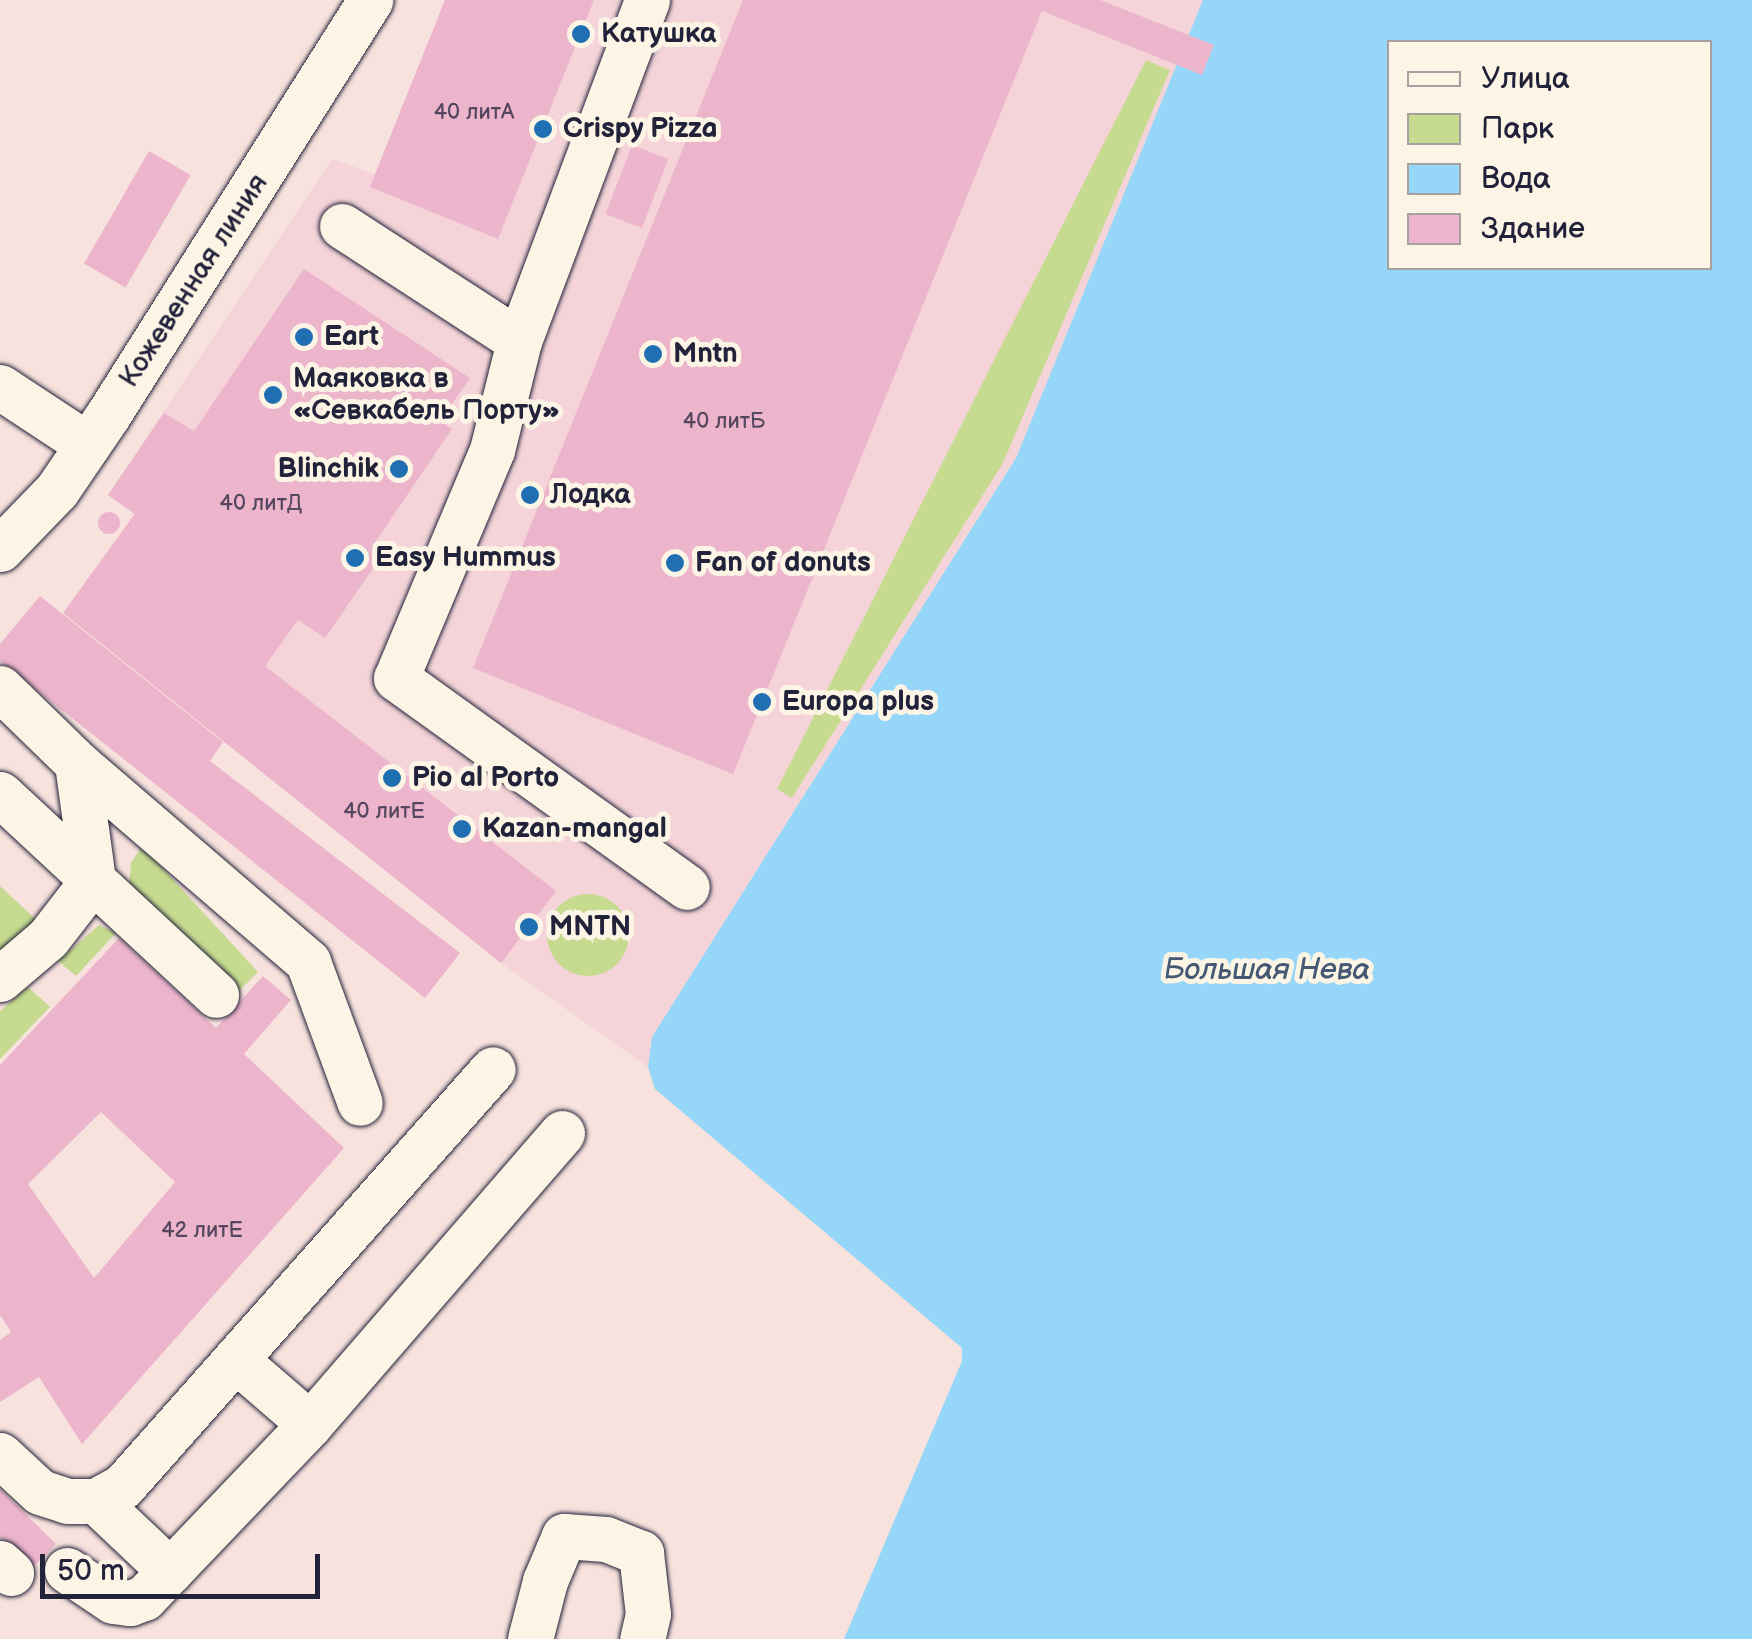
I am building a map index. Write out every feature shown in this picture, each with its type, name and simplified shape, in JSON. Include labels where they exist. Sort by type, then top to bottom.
[{"type":"street","name":"Кожевенная линия","points":[[0,549],[37,514],[88,445],[370,0]]},
{"type":"street","points":[[648,0],[519,340],[492,450],[396,678],[687,887]]},
{"type":"street","points":[[342,226],[519,340]]},
{"type":"street","points":[[0,387],[88,445]]},
{"type":"street","points":[[0,688],[78,763],[308,962],[360,1103]]},
{"type":"street","points":[[0,980],[48,938],[93,880],[78,763]]},
{"type":"street","points":[[0,794],[216,995]]},
{"type":"street","points":[[0,1455],[40,1492],[67,1501],[96,1500],[123,1486],[493,1070]]},
{"type":"street","points":[[67,1570],[113,1602],[130,1604],[144,1598],[310,1424],[562,1133]]},
{"type":"street","points":[[237,1361],[310,1424]]},
{"type":"street","points":[[96,1500],[170,1571]]},
{"type":"street","points":[[530,1639],[544,1581],[564,1536],[606,1538],[641,1553],[648,1614],[642,1639]]},
{"type":"shaded area","points":[[445,0],[1203,0],[1016,458],[652,1037],[648,1067],[501,963],[63,613],[134,514],[108,495],[332,159],[375,174]]},
{"type":"green space","points":[[1146,60],[1170,70],[1003,463],[792,798],[777,789]]},
{"type":"green space","points":[[142,846],[258,972],[237,993],[129,887],[131,863]]},
{"type":"green space","points":[[0,886],[41,924],[0,960]]},
{"type":"green space","points":[[580,894],[596,894],[622,912],[629,935],[626,951],[617,964],[596,976],[580,976],[554,958],[547,943],[547,927],[565,901]]},
{"type":"green space","points":[[99,925],[116,933],[76,976],[58,961]]},
{"type":"green space","points":[[28,987],[50,1007],[0,1059],[0,1011]]},
{"type":"water","name":"Большая Нева","points":[[1203,0],[1752,0],[1752,1639],[844,1639],[962,1361],[962,1348],[655,1089],[648,1067],[652,1037],[1016,458]]},
{"type":"building","points":[[445,0],[594,0],[498,239],[370,187]]},
{"type":"building","points":[[743,0],[1100,0],[1214,45],[1202,75],[1042,11],[733,774],[473,668]]},
{"type":"building","points":[[632,145],[668,159],[642,228],[605,214]]},
{"type":"building","points":[[149,151],[191,175],[126,288],[84,264]]},
{"type":"building","points":[[304,269],[470,378],[440,421],[452,429],[374,544],[385,551],[325,638],[298,620],[265,666],[556,891],[501,963],[63,613],[135,514],[108,495],[164,413],[194,431]]},
{"type":"building","points":[[109,512],[117,515],[117,531],[109,534],[101,531],[98,523],[101,515]]},
{"type":"building","points":[[40,596],[223,742],[210,761],[460,953],[425,998],[0,661],[0,644]]},
{"type":"building","points":[[119,938],[216,1028],[263,976],[291,1000],[244,1054],[344,1148],[82,1444],[39,1377],[0,1402],[0,1340],[11,1332],[0,1315],[0,1065]],"holes":[[[101,1112],[175,1182],[94,1278],[28,1184]]]},
{"type":"building","points":[[0,1489],[56,1544],[32,1568],[0,1537]]},
{"type":"place","name":"Катушка","points":[[581,34]]},
{"type":"place","name":"Crispy Pizza","points":[[543,129]]},
{"type":"place","name":"Eart","points":[[304,337]]},
{"type":"place","name":"Mntn","points":[[653,354]]},
{"type":"place","name":"Маяковка в «Севкабель Порту»","points":[[273,395]]},
{"type":"place","name":"Blinchik","points":[[399,469]]},
{"type":"place","name":"Лодка","points":[[530,495]]},
{"type":"place","name":"Easy Hummus","points":[[355,558]]},
{"type":"place","name":"Fan of donuts","points":[[675,563]]},
{"type":"place","name":"Europa plus","points":[[762,702]]},
{"type":"place","name":"Pio al Porto","points":[[392,778]]},
{"type":"place","name":"Kazan-mangal","points":[[462,829]]},
{"type":"place","name":"MNTN","points":[[529,927]]}]
